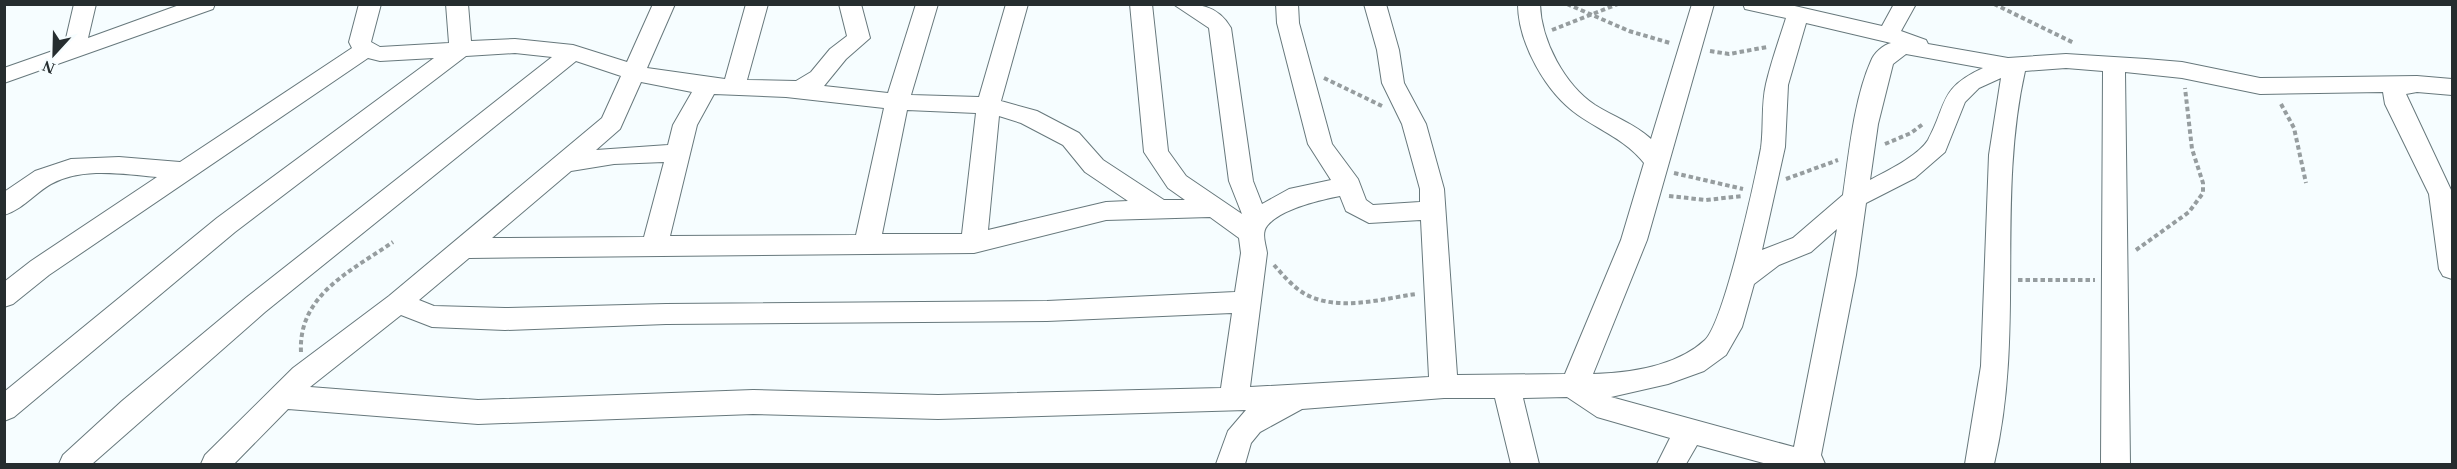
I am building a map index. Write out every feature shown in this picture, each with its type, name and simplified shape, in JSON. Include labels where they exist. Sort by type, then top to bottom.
[{"type":"street","points":[[74,51],[85,4]]},
{"type":"street","points":[[4,76],[205,4]]},
{"type":"street","points":[[370,4],[360,42],[365,50],[380,54],[515,46],[573,52],[635,73],[707,86],[795,90],[897,102],[988,105],[1029,117],[1071,139],[1094,166],[1160,210]]},
{"type":"street","points":[[458,4],[460,49]]},
{"type":"street","points":[[215,465],[303,376],[398,303],[612,123],[664,4]]},
{"type":"street","points":[[734,86],[757,4]]},
{"type":"street","points":[[795,90],[815,82],[824,75],[835,58],[859,38],[850,12],[850,4]]},
{"type":"street","points":[[867,243],[897,102],[927,4]]},
{"type":"street","points":[[974,243],[988,105],[1017,4]]},
{"type":"street","points":[[1142,4],[1156,152],[1165,169],[1177,182],[1254,233]]},
{"type":"street","points":[[1183,4],[1218,22],[1223,29],[1222,45],[1241,181],[1254,233],[1234,398]]},
{"type":"street","points":[[1287,4],[1288,22],[1320,144],[1331,163],[1349,185],[1355,205],[1369,214],[1434,210]]},
{"type":"street","points":[[1375,4],[1388,50],[1393,83],[1414,124],[1430,180],[1434,210],[1439,336],[1444,387]]},
{"type":"street","points":[[1528,4],[1527,13],[1534,35],[1566,90],[1580,105],[1638,141],[1652,174]]},
{"type":"street","points":[[1574,387],[1624,266],[1703,4]]},
{"type":"street","points":[[1753,4],[1888,34],[1930,49]]},
{"type":"street","points":[[1888,34],[1905,4]]},
{"type":"street","points":[[283,397],[478,412],[753,402],[938,407],[1302,397],[1444,387],[1574,387],[1616,385],[1658,376],[1694,363],[1716,347],[1728,327],[1743,279],[1759,190],[1773,147],[1777,85],[1798,14]]},
{"type":"street","points":[[1574,387],[1607,409],[1808,463],[1857,197],[1866,124],[1882,62],[1893,50],[1906,46],[1930,49],[2012,65],[2066,61],[2182,70],[2260,86],[2452,87]]},
{"type":"street","points":[[4,409],[226,225],[460,49]]},
{"type":"street","points":[[4,297],[40,268],[365,50]]},
{"type":"street","points":[[73,465],[124,416],[195,356],[573,52]]},
{"type":"street","points":[[1743,279],[1770,258],[1802,245],[1857,197],[1906,172],[1931,152],[1942,135],[1955,99],[1971,83],[2012,65]]},
{"type":"street","points":[[1980,465],[1991,417],[1998,279],[1999,159],[2012,65]]},
{"type":"street","points":[[2114,65],[2115,465]]},
{"type":"street","points":[[2398,85],[2394,94],[2397,104],[2447,195],[2452,269]]},
{"type":"street","points":[[655,245],[685,125],[707,86]]},
{"type":"street","points":[[566,163],[614,155],[678,153]]},
{"type":"street","points":[[4,206],[45,177],[69,168],[124,165],[182,171]]},
{"type":"street","points":[[1254,233],[1298,195],[1349,185]]},
{"type":"street","points":[[463,248],[974,243],[1106,211],[1213,208]]},
{"type":"street","points":[[398,303],[432,316],[505,320],[666,314],[1047,311],[1245,302]]},
{"type":"street","points":[[1506,387],[1525,465]]},
{"type":"street","points":[[1230,465],[1241,429],[1263,414],[1302,397]]},
{"type":"street","points":[[1671,465],[1689,432]]},
{"type":"path","points":[[1567,4],[1644,36],[1690,48],[1729,54],[1788,45]]},
{"type":"path","points":[[1534,35],[1564,27],[1618,4]]},
{"type":"path","points":[[1994,4],[2078,45]]},
{"type":"path","points":[[1299,67],[1414,124]]},
{"type":"path","points":[[1998,279],[2078,282],[2116,274],[2159,231],[2184,216],[2203,194],[2194,158],[2182,70]]},
{"type":"path","points":[[2260,86],[2284,107],[2294,128],[2306,183]]},
{"type":"path","points":[[1652,174],[1706,200],[1723,199],[1759,190],[1863,152],[1911,133],[1925,122]]},
{"type":"path","points":[[1652,174],[1759,190]]},
{"type":"path","points":[[1254,233],[1297,288],[1314,298],[1348,302],[1439,292]]},
{"type":"path","points":[[303,376],[299,340],[306,322],[323,293],[333,282],[393,242]]}]
